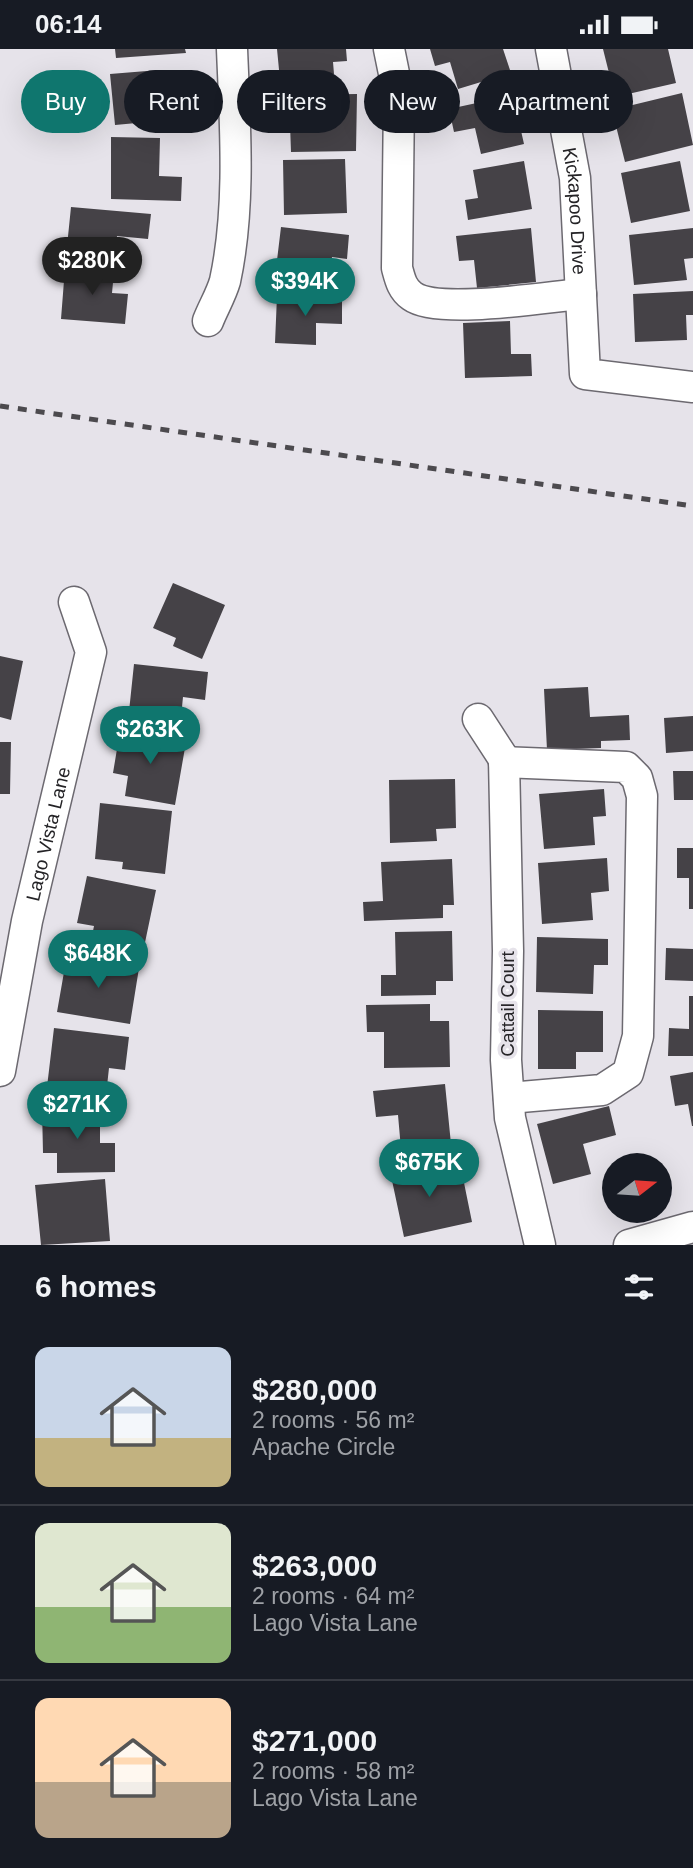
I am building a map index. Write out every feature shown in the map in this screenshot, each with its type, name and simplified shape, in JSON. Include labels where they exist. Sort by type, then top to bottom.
[{"type":"street","points":[[208,321],[224,283],[232,224],[237,148],[232,49]]},
{"type":"street","points":[[389,49],[399,98],[397,268],[401,284],[411,296],[424,303],[474,305],[581,294]]},
{"type":"street","name":"Kickapoo Drive","points":[[551,49],[575,178],[585,374],[693,387]]},
{"type":"street","name":"Lago Vista Lane","points":[[0,1071],[2,1041],[33,895],[91,652],[75,602]]},
{"type":"street","points":[[478,719],[504,761],[626,768],[636,778],[642,796],[638,1037],[628,1073],[602,1090],[509,1098]]},
{"type":"street","name":"Cattail Court","points":[[504,761],[510,1118],[540,1245]]},
{"type":"street","points":[[629,1245],[693,1227]]},
{"type":"building","points":[[115,49],[185,49],[186,53],[116,58]]},
{"type":"building","points":[[277,49],[346,49],[347,61],[333,62],[334,70],[279,70]]},
{"type":"building","points":[[430,49],[503,49],[510,70],[474,70],[474,84],[460,88],[460,70],[452,70],[450,62],[435,66]]},
{"type":"building","points":[[603,49],[668,49],[676,83],[633,93],[633,70],[608,70]]},
{"type":"building","points":[[124,73],[124,124],[115,125],[110,74]]},
{"type":"building","points":[[682,93],[693,145],[625,162],[618,133],[633,133],[633,105]]},
{"type":"building","points":[[350,94],[357,94],[356,151],[291,152],[290,133],[350,133]]},
{"type":"building","points":[[474,104],[474,128],[460,131],[460,107]]},
{"type":"building","points":[[476,133],[522,133],[524,144],[481,154]]},
{"type":"building","points":[[111,137],[160,138],[159,176],[182,177],[181,201],[111,199]]},
{"type":"building","points":[[345,159],[347,213],[284,215],[283,160]]},
{"type":"building","points":[[524,161],[532,209],[468,220],[465,200],[478,198],[473,170]]},
{"type":"building","points":[[680,161],[690,211],[631,223],[621,173]]},
{"type":"building","points":[[71,207],[151,214],[148,239],[117,236],[115,260],[66,256]]},
{"type":"building","points":[[281,227],[349,235],[347,259],[332,257],[329,283],[275,277]]},
{"type":"building","points":[[531,228],[536,282],[477,288],[474,260],[459,261],[456,236]]},
{"type":"building","points":[[693,228],[693,258],[684,259],[687,280],[634,285],[629,235]]},
{"type":"building","points":[[65,268],[114,272],[112,293],[128,294],[125,324],[61,319]]},
{"type":"building","points":[[693,291],[693,315],[686,315],[687,340],[635,342],[633,294]]},
{"type":"building","points":[[277,296],[342,298],[342,324],[316,323],[316,345],[275,343]]},
{"type":"building","points":[[510,321],[511,354],[531,354],[532,376],[465,378],[463,323]]},
{"type":"building","points":[[173,583],[225,605],[202,659],[173,646],[176,638],[153,628]]},
{"type":"building","points":[[0,656],[23,661],[11,720],[0,717]]},
{"type":"building","points":[[134,664],[208,672],[205,700],[183,697],[180,727],[128,721]]},
{"type":"building","points":[[588,687],[590,717],[629,715],[630,740],[601,741],[601,748],[547,750],[544,689]]},
{"type":"building","points":[[693,716],[693,751],[666,753],[664,718]]},
{"type":"building","points":[[120,731],[186,742],[175,805],[125,796],[128,776],[113,773]]},
{"type":"building","points":[[0,742],[11,742],[10,794],[0,794]]},
{"type":"building","points":[[673,771],[693,771],[693,800],[674,800]]},
{"type":"building","points":[[455,779],[456,828],[436,829],[437,841],[390,843],[389,780]]},
{"type":"building","points":[[604,789],[606,816],[593,817],[595,845],[544,849],[539,794]]},
{"type":"building","points":[[100,803],[172,811],[165,874],[122,869],[123,862],[95,859]]},
{"type":"building","points":[[677,848],[693,848],[693,909],[689,909],[689,878],[677,878]]},
{"type":"building","points":[[607,858],[609,891],[591,893],[593,920],[542,924],[538,863]]},
{"type":"building","points":[[452,859],[454,905],[443,905],[443,918],[364,921],[363,902],[383,901],[381,862]]},
{"type":"building","points":[[87,876],[156,890],[143,952],[91,941],[94,926],[77,923]]},
{"type":"building","points":[[452,931],[453,981],[436,981],[436,995],[381,996],[381,975],[396,975],[395,932]]},
{"type":"building","points":[[537,937],[608,939],[608,965],[594,965],[593,994],[536,992]]},
{"type":"building","points":[[666,948],[693,949],[693,981],[665,980]]},
{"type":"building","points":[[67,955],[139,968],[130,1024],[57,1012]]},
{"type":"building","points":[[689,996],[693,996],[693,1056],[668,1056],[669,1028],[689,1029]]},
{"type":"building","points":[[430,1004],[430,1021],[449,1021],[450,1067],[384,1068],[384,1032],[367,1032],[366,1005]]},
{"type":"building","points":[[538,1010],[603,1011],[603,1052],[576,1052],[576,1069],[538,1069]]},
{"type":"building","points":[[54,1028],[129,1037],[125,1070],[109,1068],[106,1095],[47,1087]]},
{"type":"building","points":[[693,1072],[692,1126],[688,1104],[675,1106],[670,1076]]},
{"type":"building","points":[[445,1084],[451,1144],[401,1149],[398,1115],[376,1117],[373,1091]]},
{"type":"building","points":[[609,1106],[616,1135],[583,1144],[591,1174],[553,1184],[537,1124]]},
{"type":"building","points":[[42,1108],[100,1108],[100,1143],[115,1143],[115,1172],[57,1173],[57,1153],[43,1153]]},
{"type":"building","points":[[438,1160],[441,1178],[462,1173],[472,1222],[404,1237],[390,1171]]},
{"type":"building","points":[[105,1179],[110,1241],[41,1245],[35,1185]]},
{"type":"railway","points":[[0,406],[693,506]]}]
